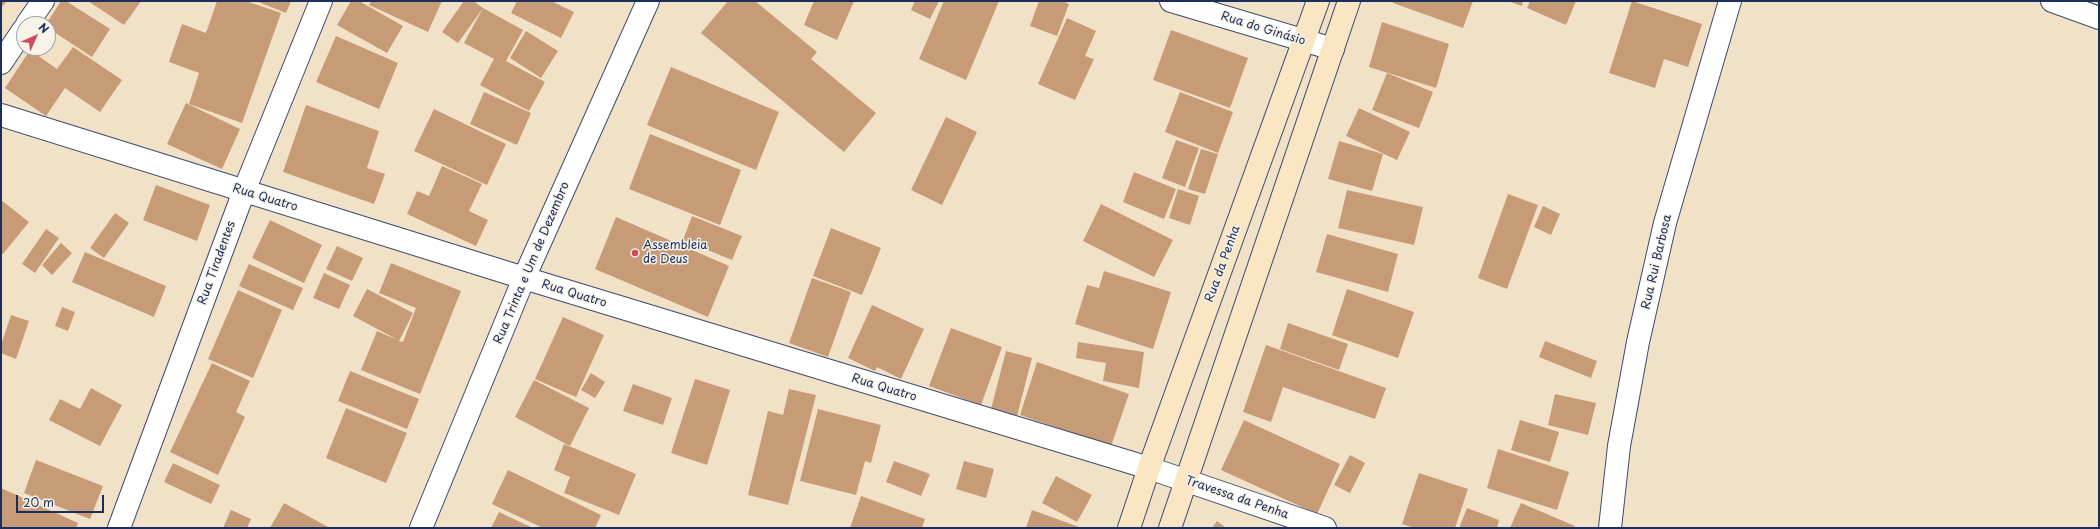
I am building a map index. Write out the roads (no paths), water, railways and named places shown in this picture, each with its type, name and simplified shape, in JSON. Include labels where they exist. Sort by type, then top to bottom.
[{"type":"street","points":[[33,16],[43,1]]},
{"type":"street","name":"Rua Tiradentes","points":[[119,528],[244,191],[321,1]]},
{"type":"street","name":"Rua Trinta e Um de Dezembro","points":[[421,528],[524,278],[648,1]]},
{"type":"street","name":"Rua do Ginásio","points":[[1171,1],[1333,49]]},
{"type":"street","name":"Rua da Penha","points":[[1130,528],[1149,468],[1318,1]]},
{"type":"street","points":[[1170,528],[1349,1]]},
{"type":"street","name":"Rua Rui Barbosa","points":[[1610,528],[1619,446],[1640,335],[1665,223],[1730,1]]},
{"type":"street","points":[[2052,1],[2099,18]]},
{"type":"street","points":[[1,63],[16,41]]},
{"type":"street","name":"Rua Quatro","points":[[1,115],[524,278],[1149,468]]},
{"type":"street","name":"Travessa da Penha","points":[[1149,468],[1325,528]]},
{"type":"place","name":"Assembleia de Deus","points":[[635,253]]}]
